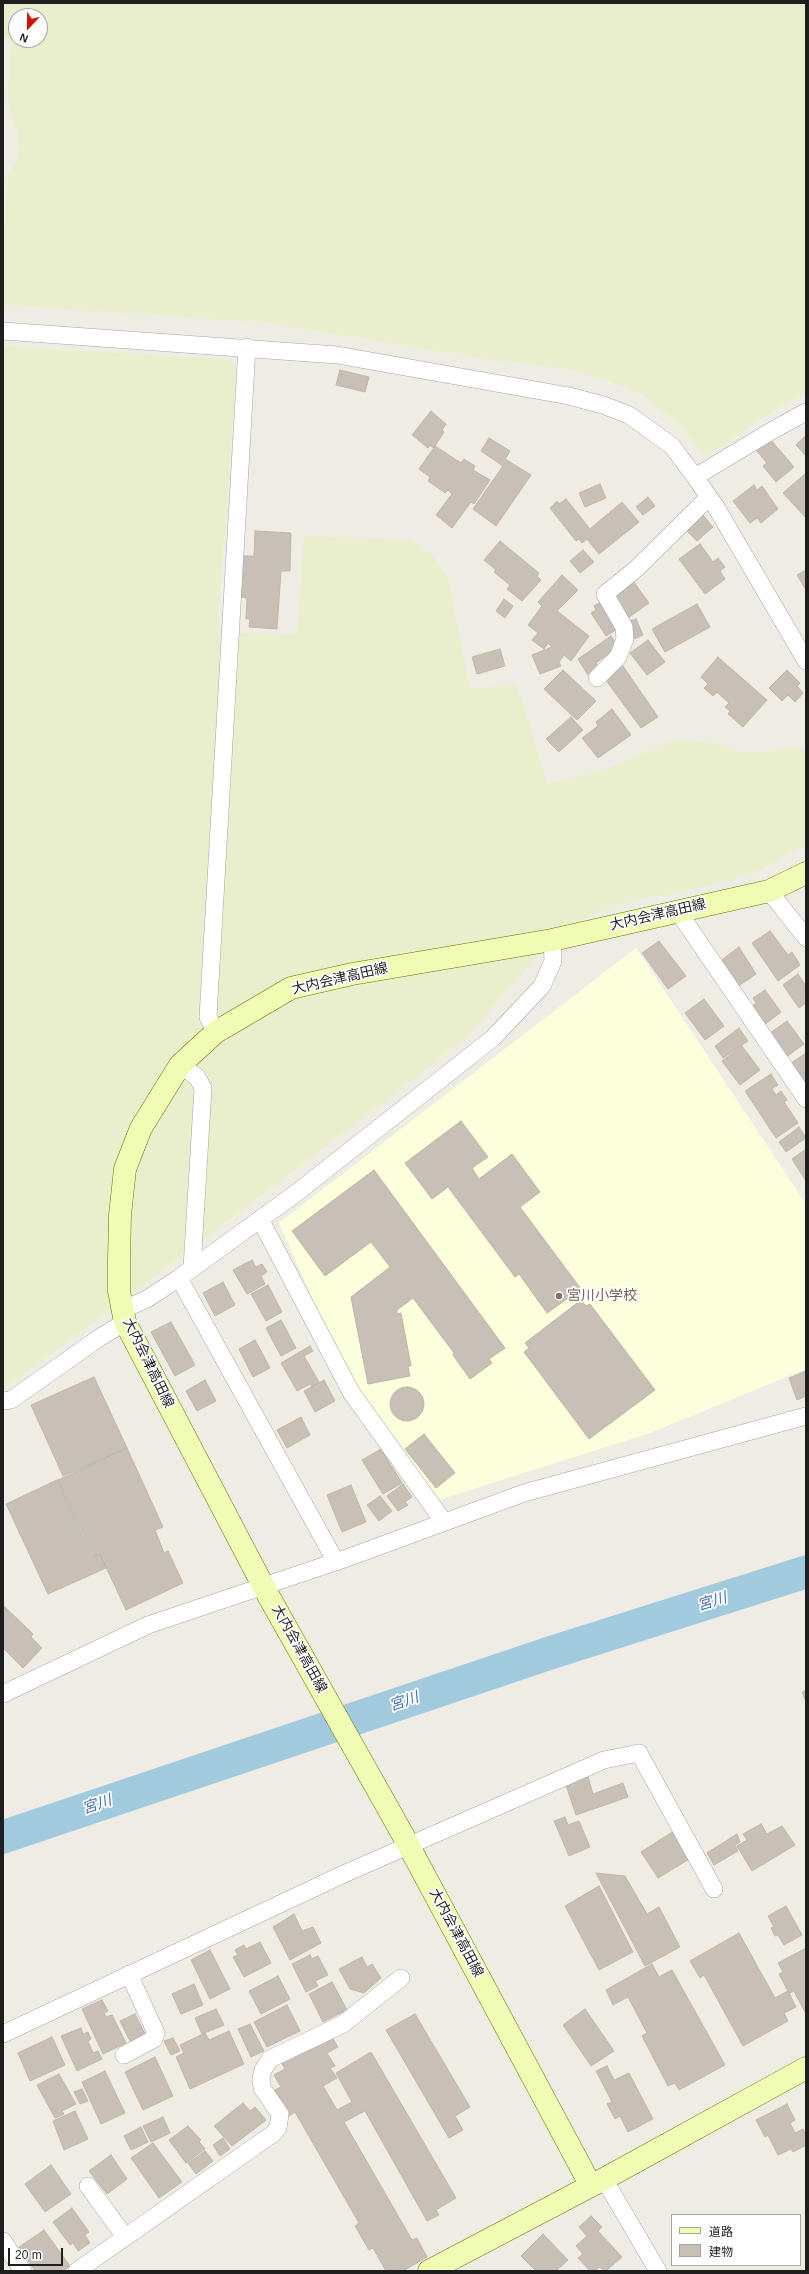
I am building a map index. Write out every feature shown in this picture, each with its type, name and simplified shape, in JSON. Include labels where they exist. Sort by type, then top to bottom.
[{"type":"main road","name":"大内会津高田線","points":[[598,2183],[266,1590],[124,1316],[119,1291],[118,1261],[125,1169],[141,1128],[180,1065],[216,1032],[291,988],[352,974],[552,940],[677,910],[768,891],[806,873]]},
{"type":"main road","points":[[429,2271],[598,2183],[806,2068]]},
{"type":"street","points":[[3,331],[247,347],[337,355],[569,396],[603,405],[629,415],[672,446],[695,476],[806,660]]},
{"type":"street","points":[[216,1032],[208,1017],[247,347]]},
{"type":"street","points":[[695,476],[806,412]]},
{"type":"street","points":[[597,678],[618,657],[625,638],[624,627],[605,594],[636,569],[709,497]]},
{"type":"street","points":[[768,891],[806,938]]},
{"type":"street","points":[[677,910],[806,1099]]},
{"type":"street","points":[[3,1401],[11,1400],[99,1338],[124,1316],[147,1299],[260,1219],[493,1038],[542,986],[553,961],[552,940]]},
{"type":"street","points":[[180,1065],[197,1077],[203,1088],[185,1273],[336,1562]]},
{"type":"street","points":[[260,1219],[351,1392],[444,1522]]},
{"type":"street","points":[[3,1694],[148,1625],[266,1590],[336,1562],[524,1493],[806,1416]]},
{"type":"street","points":[[3,2034],[346,1873],[406,1840],[604,1760],[639,1753],[714,1889]]},
{"type":"street","points":[[124,2055],[154,2039],[156,2033],[129,1974]]},
{"type":"street","points":[[77,2271],[274,2133],[278,2128],[280,2114],[262,2088],[261,2079],[263,2070],[270,2059],[343,2024],[401,1978]]},
{"type":"street","points":[[598,2183],[658,2271]]},
{"type":"street","points":[[88,2186],[125,2237]]},
{"type":"street","points":[[3,2241],[23,2271]]},
{"type":"shaded area","points":[[3,3],[806,3],[806,393],[786,403],[706,456],[680,426],[645,396],[604,379],[557,367],[500,361],[262,322],[3,305],[3,245],[8,174],[19,156],[18,134],[7,100],[11,48],[48,48],[48,8],[8,8],[8,38],[3,37]]},
{"type":"shaded area","points":[[3,346],[231,360],[237,368],[217,632],[297,635],[304,536],[408,540],[432,554],[448,578],[470,689],[517,685],[547,783],[601,771],[678,739],[715,743],[741,753],[771,751],[788,747],[806,750],[806,845],[760,870],[719,883],[616,905],[592,914],[540,954],[468,1035],[409,1083],[95,1322],[3,1389]]},
{"type":"shaded area","name":"宮川小学校","points":[[636,948],[806,1204],[806,1369],[650,1433],[432,1502],[353,1390],[279,1223]]},
{"type":"building","points":[[340,370],[369,377],[365,392],[336,385]]},
{"type":"building","points":[[431,411],[446,424],[442,430],[444,432],[435,446],[433,448],[430,445],[428,448],[412,435]]},
{"type":"building","points":[[806,435],[806,456],[796,445]]},
{"type":"building","points":[[489,438],[510,451],[505,459],[531,475],[496,526],[473,509],[503,466],[481,451]]},
{"type":"building","points":[[770,439],[794,467],[776,482],[763,466],[767,463],[756,450]]},
{"type":"building","points":[[435,446],[461,463],[464,459],[475,466],[473,470],[490,480],[474,504],[471,502],[452,528],[436,515],[452,494],[448,490],[445,493],[428,481],[430,477],[419,469]]},
{"type":"building","points":[[806,473],[806,518],[783,493]]},
{"type":"building","points":[[600,484],[606,498],[585,507],[579,493]]},
{"type":"building","points":[[754,485],[757,490],[762,486],[778,509],[761,523],[757,518],[750,523],[733,501]]},
{"type":"building","points":[[648,497],[655,506],[643,515],[636,507]]},
{"type":"building","points":[[566,499],[590,529],[622,502],[639,522],[599,554],[587,539],[582,543],[579,539],[576,541],[550,508],[557,501],[559,504]]},
{"type":"building","points":[[702,514],[713,527],[697,541],[685,529]]},
{"type":"building","points":[[255,531],[291,533],[290,571],[281,571],[277,629],[249,627],[250,619],[246,619],[247,598],[241,597],[243,556],[254,556]]},
{"type":"building","points":[[500,541],[539,573],[537,576],[541,580],[522,601],[507,589],[510,585],[494,572],[496,570],[484,560]]},
{"type":"building","points":[[700,544],[713,562],[718,558],[725,567],[720,571],[725,579],[705,594],[679,559]]},
{"type":"building","points":[[583,550],[594,562],[580,573],[570,561]]},
{"type":"building","points":[[806,570],[806,590],[797,575]]},
{"type":"building","points":[[562,575],[578,590],[557,611],[589,636],[571,661],[564,655],[559,662],[561,666],[540,674],[532,655],[552,647],[548,643],[544,649],[532,640],[538,633],[528,625],[542,606],[538,602]]},
{"type":"building","points":[[633,581],[649,603],[629,617],[613,596]]},
{"type":"building","points":[[504,599],[513,606],[505,618],[496,611]]},
{"type":"building","points":[[603,601],[619,628],[606,636],[591,613],[596,610],[594,606]]},
{"type":"building","points":[[697,604],[710,627],[665,652],[652,629]]},
{"type":"building","points":[[636,619],[643,635],[634,639],[627,622]]},
{"type":"building","points":[[611,636],[618,647],[596,663],[598,668],[588,675],[578,659]]},
{"type":"building","points":[[648,640],[665,662],[647,675],[630,653]]},
{"type":"building","points":[[500,649],[505,666],[477,674],[472,657]]},
{"type":"building","points":[[718,657],[767,700],[743,727],[728,714],[730,711],[725,707],[729,703],[717,692],[713,696],[704,688],[708,684],[701,677]]},
{"type":"building","points":[[623,666],[658,717],[641,728],[605,679]]},
{"type":"building","points":[[563,670],[596,701],[577,720],[544,689]]},
{"type":"building","points":[[787,670],[800,683],[797,686],[803,693],[795,702],[788,695],[782,701],[769,688]]},
{"type":"building","points":[[612,709],[631,735],[598,758],[582,738],[598,726],[596,722]]},
{"type":"building","points":[[571,717],[583,730],[559,752],[546,739]]},
{"type":"building","points":[[770,931],[788,955],[792,952],[800,965],[778,981],[752,943]]},
{"type":"building","points":[[659,941],[686,976],[668,989],[642,953]]},
{"type":"building","points":[[739,947],[756,974],[737,987],[719,962]]},
{"type":"building","points":[[798,974],[806,986],[806,1003],[799,1008],[783,985]]},
{"type":"building","points":[[765,990],[781,1012],[763,1026],[750,1008],[756,1003],[753,998]]},
{"type":"building","points":[[704,999],[724,1026],[705,1040],[685,1013]]},
{"type":"building","points":[[787,1021],[804,1044],[786,1057],[769,1034]]},
{"type":"building","points":[[739,1028],[748,1041],[723,1058],[715,1046]]},
{"type":"building","points":[[742,1046],[760,1070],[740,1085],[722,1061]]},
{"type":"building","points":[[806,1053],[806,1086],[790,1064]]},
{"type":"building","points":[[771,1074],[778,1085],[772,1089],[776,1095],[781,1091],[787,1100],[784,1102],[798,1123],[776,1138],[745,1091]]},
{"type":"building","points":[[461,1121],[488,1157],[472,1168],[479,1179],[512,1154],[540,1192],[520,1207],[581,1289],[547,1313],[519,1274],[515,1277],[448,1187],[432,1199],[405,1163]]},
{"type":"building","points":[[799,1127],[806,1138],[786,1152],[779,1142]]},
{"type":"building","points":[[806,1149],[806,1181],[792,1159]]},
{"type":"building","points":[[374,1170],[505,1348],[489,1359],[492,1363],[470,1379],[453,1355],[454,1353],[413,1298],[397,1310],[397,1314],[401,1313],[411,1366],[408,1366],[410,1376],[368,1384],[351,1297],[390,1267],[371,1242],[325,1276],[292,1231]]},
{"type":"building","points":[[252,1260],[256,1267],[262,1264],[267,1272],[261,1276],[265,1284],[247,1294],[233,1270]]},
{"type":"building","points":[[223,1282],[235,1305],[215,1316],[203,1293]]},
{"type":"building","points":[[268,1285],[282,1312],[266,1321],[251,1294]]},
{"type":"building","points":[[581,1300],[586,1306],[590,1304],[655,1390],[589,1439],[524,1352],[529,1348],[525,1343]]},
{"type":"building","points":[[281,1320],[296,1348],[281,1356],[266,1328]]},
{"type":"building","points":[[171,1322],[195,1365],[175,1376],[151,1332]]},
{"type":"building","points":[[255,1340],[270,1368],[253,1377],[239,1349]]},
{"type":"building","points":[[310,1346],[313,1351],[304,1356],[319,1382],[312,1387],[310,1384],[297,1391],[281,1363]]},
{"type":"building","points":[[806,1371],[806,1396],[797,1400],[789,1378]]},
{"type":"building","points":[[94,1377],[127,1448],[63,1476],[31,1405]]},
{"type":"building","points":[[205,1380],[216,1401],[197,1411],[186,1391]]},
{"type":"building","points":[[324,1380],[335,1401],[315,1412],[304,1391]]},
{"type":"building","points":[[404,1387],[410,1387],[414,1388],[421,1394],[424,1404],[423,1411],[417,1418],[410,1421],[404,1421],[400,1420],[393,1414],[390,1407],[390,1401],[391,1397],[397,1390]]},
{"type":"building","points":[[301,1417],[310,1435],[287,1448],[277,1430]]},
{"type":"building","points":[[424,1434],[455,1473],[436,1488],[405,1449]]},
{"type":"building","points":[[127,1448],[163,1527],[155,1530],[164,1553],[168,1551],[183,1583],[126,1610],[100,1554],[94,1556],[58,1480]]},
{"type":"building","points":[[381,1449],[402,1483],[383,1494],[362,1460]]},
{"type":"building","points":[[57,1480],[93,1557],[100,1554],[106,1568],[48,1594],[6,1504]]},
{"type":"building","points":[[403,1484],[412,1497],[405,1502],[408,1505],[398,1511],[387,1496]]},
{"type":"building","points":[[351,1485],[366,1522],[342,1532],[327,1495]]},
{"type":"building","points":[[380,1496],[392,1511],[379,1521],[367,1505]]},
{"type":"building","points":[[3,1605],[33,1634],[31,1637],[42,1648],[23,1668],[3,1648]]},
{"type":"building","points":[[806,1690],[806,1702],[802,1692]]},
{"type":"building","points":[[588,1777],[593,1794],[623,1783],[628,1797],[576,1815],[566,1785]]},
{"type":"building","points":[[565,1817],[568,1825],[579,1821],[590,1847],[569,1856],[554,1821]]},
{"type":"building","points":[[761,1824],[767,1834],[782,1826],[795,1845],[752,1871],[737,1846],[747,1840],[743,1834]]},
{"type":"building","points":[[674,1831],[691,1858],[658,1878],[641,1852]]},
{"type":"building","points":[[737,1834],[740,1842],[735,1845],[738,1851],[714,1865],[707,1853]]},
{"type":"building","points":[[596,1873],[625,1876],[647,1914],[659,1907],[680,1947],[645,1966]]},
{"type":"building","points":[[599,1886],[633,1952],[599,1970],[565,1906]]},
{"type":"building","points":[[786,1906],[802,1935],[784,1945],[778,1935],[775,1936],[771,1928],[774,1927],[768,1916]]},
{"type":"building","points":[[294,1914],[302,1931],[313,1927],[321,1943],[290,1960],[273,1927]]},
{"type":"building","points":[[739,1933],[775,1998],[788,1991],[796,2007],[784,2013],[788,2021],[743,2046],[704,1975],[700,1978],[690,1961]]},
{"type":"building","points":[[260,1942],[271,1963],[244,1977],[233,1957],[238,1955],[235,1950],[244,1945],[246,1949]]},
{"type":"building","points":[[806,1948],[806,2014],[794,1991],[789,1993],[779,1974],[783,1972],[778,1963]]},
{"type":"building","points":[[210,1950],[230,1989],[210,1999],[191,1960]]},
{"type":"building","points":[[310,1955],[312,1959],[318,1956],[328,1975],[315,1981],[318,1986],[306,1992],[292,1964]]},
{"type":"building","points":[[362,1957],[367,1967],[372,1964],[381,1978],[364,1993],[350,1989],[339,1969]]},
{"type":"building","points":[[652,1964],[659,1977],[672,1970],[725,2065],[679,2090],[675,2083],[668,2086],[642,2036],[647,2033],[628,1997],[613,2005],[606,1990]]},
{"type":"building","points":[[278,1976],[290,1999],[261,2014],[249,1991]]},
{"type":"building","points":[[332,1982],[347,2010],[323,2022],[309,1994]]},
{"type":"building","points":[[194,1984],[203,2005],[181,2014],[172,1994]]},
{"type":"building","points":[[102,2000],[108,2011],[104,2013],[106,2017],[112,2015],[126,2043],[103,2054],[82,2009]]},
{"type":"building","points":[[287,2005],[300,2031],[267,2047],[254,2022]]},
{"type":"building","points":[[216,2009],[224,2025],[202,2034],[195,2018]]},
{"type":"building","points":[[585,2009],[614,2051],[591,2066],[563,2025]]},
{"type":"building","points":[[135,2014],[145,2034],[141,2041],[132,2045],[120,2021]]},
{"type":"building","points":[[415,2014],[470,2107],[455,2116],[463,2130],[449,2138],[386,2030]]},
{"type":"building","points":[[250,2024],[264,2051],[251,2057],[238,2029]]},
{"type":"building","points":[[81,2028],[83,2034],[88,2032],[91,2039],[88,2041],[93,2053],[98,2051],[102,2059],[77,2071],[61,2036]]},
{"type":"building","points":[[229,2031],[244,2064],[190,2089],[176,2057],[184,2053],[180,2045],[205,2033],[209,2040]]},
{"type":"building","points":[[52,2037],[65,2065],[30,2081],[18,2053]]},
{"type":"building","points":[[332,2037],[338,2047],[327,2053],[335,2066],[330,2068],[337,2078],[323,2086],[337,2110],[352,2102],[336,2073],[371,2052],[456,2198],[436,2210],[439,2215],[427,2221],[365,2111],[344,2122],[412,2240],[417,2238],[427,2257],[403,2271],[386,2271],[373,2248],[369,2250],[355,2226],[359,2223],[295,2112],[287,2117],[273,2091],[281,2087],[274,2075],[285,2069],[281,2062]]},
{"type":"building","points":[[173,2038],[180,2051],[171,2055],[164,2041]]},
{"type":"building","points":[[155,2057],[173,2096],[143,2110],[125,2072]]},
{"type":"building","points":[[607,2066],[614,2080],[629,2073],[653,2119],[628,2132],[620,2116],[615,2119],[607,2104],[612,2102],[596,2071]]},
{"type":"building","points":[[105,2071],[125,2113],[101,2124],[82,2082]]},
{"type":"building","points":[[59,2074],[76,2104],[62,2111],[64,2114],[55,2118],[37,2085]]},
{"type":"building","points":[[82,2089],[88,2101],[80,2104],[74,2092]]},
{"type":"building","points":[[243,2103],[250,2111],[255,2107],[266,2120],[232,2146],[214,2126]]},
{"type":"building","points":[[787,2104],[795,2120],[790,2123],[795,2133],[803,2129],[806,2135],[806,2145],[793,2152],[791,2149],[778,2155],[768,2135],[765,2137],[756,2120]]},
{"type":"building","points":[[75,2111],[88,2139],[64,2150],[53,2121]]},
{"type":"building","points":[[163,2117],[170,2133],[151,2142],[143,2126]]},
{"type":"building","points":[[188,2126],[201,2140],[199,2142],[205,2149],[186,2163],[169,2140]]},
{"type":"building","points":[[141,2127],[148,2142],[131,2150],[124,2136]]},
{"type":"building","points":[[223,2138],[230,2149],[220,2156],[213,2145]]},
{"type":"building","points":[[153,2143],[182,2182],[159,2198],[131,2158]]},
{"type":"building","points":[[205,2151],[213,2161],[196,2174],[188,2163]]},
{"type":"building","points":[[111,2155],[127,2179],[107,2194],[89,2171]]},
{"type":"building","points":[[51,2165],[71,2194],[45,2212],[25,2184]]},
{"type":"building","points":[[72,2208],[89,2232],[85,2235],[90,2243],[78,2251],[73,2243],[70,2245],[53,2222]]},
{"type":"building","points":[[591,2216],[602,2227],[598,2231],[622,2257],[606,2271],[599,2267],[595,2271],[590,2271],[578,2258],[583,2254],[576,2246],[587,2236],[579,2227]]},
{"type":"building","points":[[44,2230],[70,2266],[63,2271],[35,2271],[19,2247]]},
{"type":"building","points":[[543,2234],[568,2260],[556,2271],[536,2271],[521,2256]]},
{"type":"waterway","name":"宮川","points":[[3,1837],[553,1652],[806,1572]]},
{"type":"place","name":"宮川小学校","points":[[559,1296]]}]
